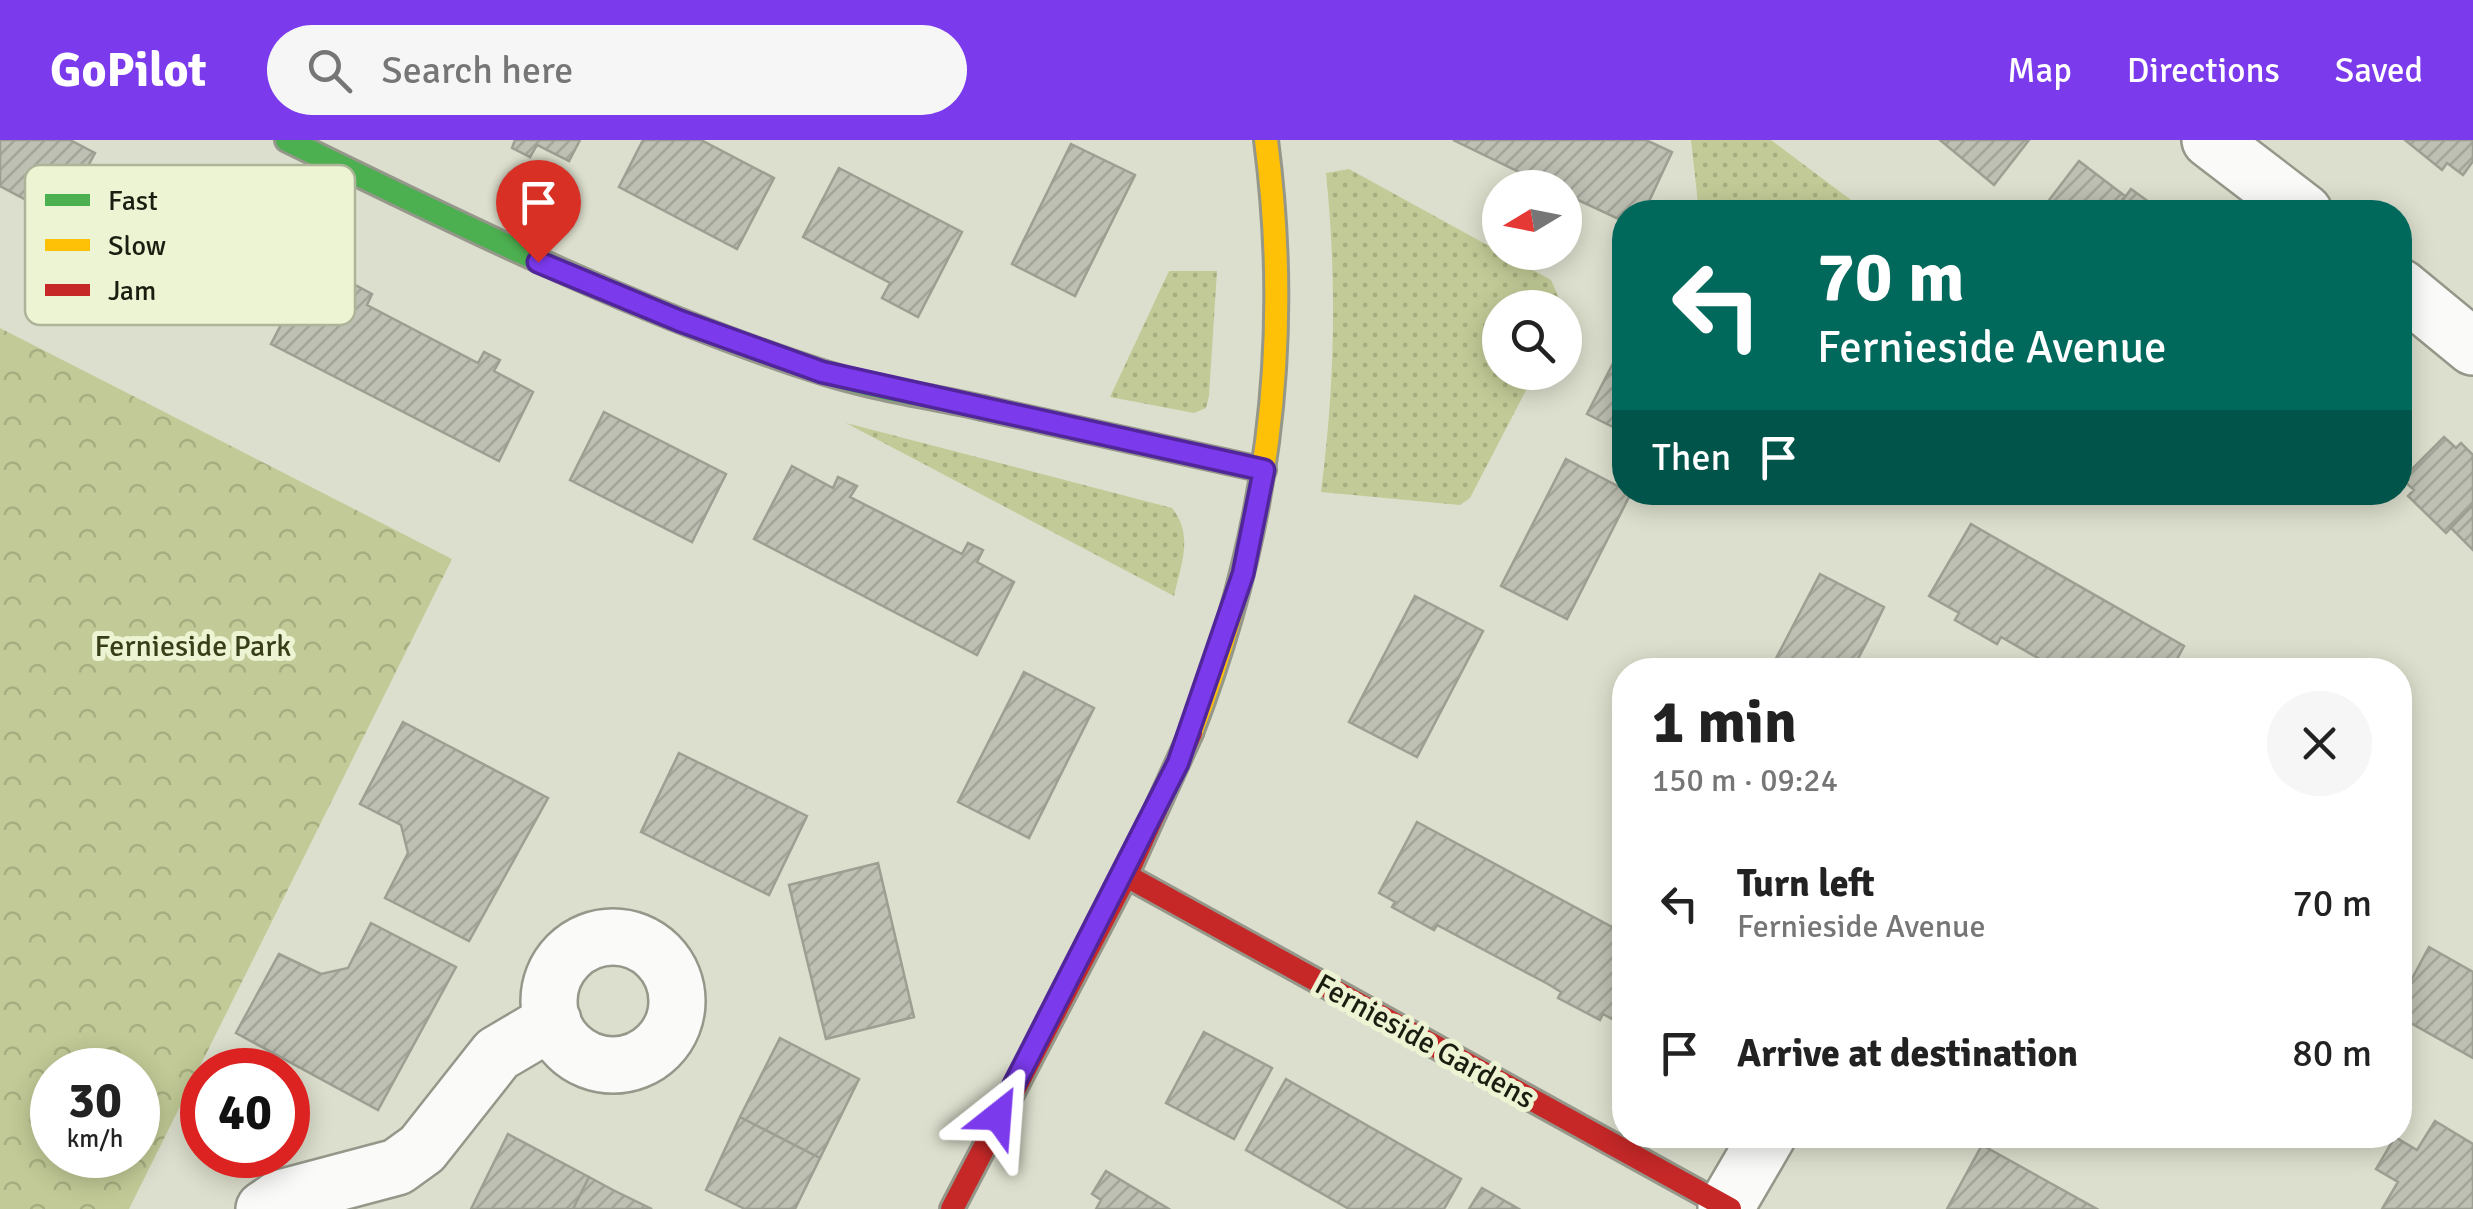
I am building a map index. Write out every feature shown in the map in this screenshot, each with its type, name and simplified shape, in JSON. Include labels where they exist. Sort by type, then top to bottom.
[{"type":"street","points":[[287,140],[338,165]]},
{"type":"street","points":[[952,1209],[1178,763],[1243,574],[1264,470],[1276,363],[1274,205],[1266,140]]},
{"type":"street","points":[[2210,140],[2288,200]]},
{"type":"street","points":[[355,173],[538,262],[680,321],[822,372],[1264,470]]},
{"type":"street","points":[[2412,296],[2473,346]]},
{"type":"street","name":"Fernieside Gardens","points":[[1125,874],[1612,1144]]},
{"type":"street","points":[[264,1209],[280,1198],[397,1167],[422,1149],[497,1054],[552,1021]]},
{"type":"street","name":"Fernieside Gardens","points":[[1620,1148],[1728,1208],[1761,1148]]},
{"type":"green space","points":[[1691,140],[1771,140],[1851,200],[1698,200]]},
{"type":"green space","points":[[1349,169],[1482,242],[1482,270],[1533,270],[1551,280],[1555,290],[1482,290],[1482,390],[1526,390],[1470,498],[1460,505],[1321,492],[1333,332],[1326,173]]},
{"type":"green space","points":[[1169,271],[1217,271],[1209,396],[1206,408],[1194,413],[1110,397]]},
{"type":"green space","name":"Fernieside Park","points":[[0,328],[452,559],[209,1048],[180,1048],[180,1106],[160,1147],[160,1048],[30,1048],[30,1178],[144,1178],[129,1209],[0,1209]]},
{"type":"green space","points":[[846,423],[1172,508],[1179,518],[1184,540],[1174,596]]},
{"type":"building","points":[[0,140],[70,140],[95,153],[89,165],[25,165],[25,199],[0,186]]},
{"type":"building","points":[[515,140],[580,140],[569,161],[537,145],[530,157],[512,148]]},
{"type":"building","points":[[643,140],[701,140],[774,178],[737,249],[619,187]]},
{"type":"building","points":[[1453,140],[1646,140],[1672,152],[1650,200],[1612,200],[1612,216],[1582,202],[1582,170],[1515,170]]},
{"type":"building","points":[[1940,140],[2029,140],[1994,185]]},
{"type":"building","points":[[2405,140],[2473,140],[2473,161],[2463,175],[2447,163],[2442,170]]},
{"type":"building","points":[[1071,144],[1135,175],[1075,296],[1012,264]]},
{"type":"building","points":[[2079,161],[2125,196],[2122,200],[2049,200]]},
{"type":"building","points":[[839,168],[962,232],[918,317],[882,298],[890,283],[803,237]]},
{"type":"building","points":[[2131,189],[2146,200],[2123,200]]},
{"type":"building","points":[[355,285],[372,294],[367,305],[478,363],[484,352],[500,360],[494,371],[533,392],[499,461],[271,344],[281,325],[355,325]]},
{"type":"building","points":[[1612,365],[1612,426],[1587,414]]},
{"type":"building","points":[[604,412],[726,474],[692,542],[570,480]]},
{"type":"building","points":[[2444,437],[2456,448],[2461,443],[2473,455],[2473,505],[2446,533],[2412,500],[2412,469]]},
{"type":"building","points":[[1566,459],[1612,483],[1612,505],[1625,505],[1567,619],[1501,586]]},
{"type":"building","points":[[792,466],[833,488],[838,477],[857,486],[850,497],[962,554],[968,543],[983,550],[977,562],[1014,582],[977,655],[754,539]]},
{"type":"building","points":[[2473,505],[2473,550],[2450,527]]},
{"type":"building","points":[[1971,524],[2184,646],[2178,658],[2038,658],[2001,637],[1997,644],[1955,620],[1959,613],[1929,596]]},
{"type":"building","points":[[1820,574],[1884,607],[1858,658],[1776,658]]},
{"type":"building","points":[[1415,596],[1483,631],[1417,757],[1349,722]]},
{"type":"building","points":[[1024,672],[1094,708],[1029,838],[958,802]]},
{"type":"building","points":[[403,722],[548,798],[469,941],[385,898],[408,853],[401,825],[360,804]]},
{"type":"building","points":[[679,753],[807,816],[769,895],[641,832]]},
{"type":"building","points":[[1417,822],[1612,927],[1612,1019],[1603,1014],[1600,1020],[1558,998],[1561,992],[1548,984],[1437,925],[1434,930],[1392,907],[1395,902],[1379,893]]},
{"type":"building","points":[[878,863],[914,1017],[826,1039],[789,885]]},
{"type":"building","points":[[371,923],[456,967],[378,1110],[310,1073],[310,1048],[264,1048],[236,1033],[279,954],[321,974],[348,968]]},
{"type":"building","points":[[2429,947],[2473,972],[2473,1058],[2412,1024],[2412,979]]},
{"type":"building","points":[[1204,1032],[1272,1068],[1234,1139],[1166,1103]]},
{"type":"building","points":[[780,1038],[859,1079],[820,1158],[740,1117]]},
{"type":"building","points":[[1286,1079],[1461,1179],[1444,1209],[1349,1209],[1246,1150]]},
{"type":"building","points":[[740,1117],[820,1158],[795,1209],[745,1209],[706,1190]]},
{"type":"building","points":[[2435,1121],[2473,1144],[2473,1209],[2382,1209],[2398,1182],[2376,1169],[2388,1148],[2417,1150]]},
{"type":"building","points":[[508,1134],[589,1177],[573,1209],[471,1209]]},
{"type":"building","points":[[1980,1148],[1987,1148],[2097,1209],[1947,1209]]},
{"type":"building","points":[[1106,1171],[1169,1209],[1096,1209],[1101,1200],[1092,1194]]},
{"type":"building","points":[[589,1177],[613,1190],[652,1209],[573,1209]]},
{"type":"building","points":[[1482,1188],[1491,1193],[1519,1209],[1469,1209]]},
{"type":"traffic: fast","points":[[287,140],[338,165]]},
{"type":"traffic: fast","points":[[355,173],[549,265],[682,322],[839,377],[983,408]]},
{"type":"traffic: slow","points":[[1191,733],[1239,587],[1267,441],[1276,293],[1266,140]]},
{"type":"traffic: jam","points":[[983,408],[1264,470]]},
{"type":"traffic: jam","points":[[952,1209],[1126,876],[1191,733]]},
{"type":"traffic: jam","points":[[1125,875],[1612,1144]]},
{"type":"traffic: jam","points":[[1620,1148],[1730,1209]]},
{"type":"route","points":[[538,262],[680,321],[822,372],[1264,470],[1243,574],[1178,763],[1125,874],[998,1116]]}]
